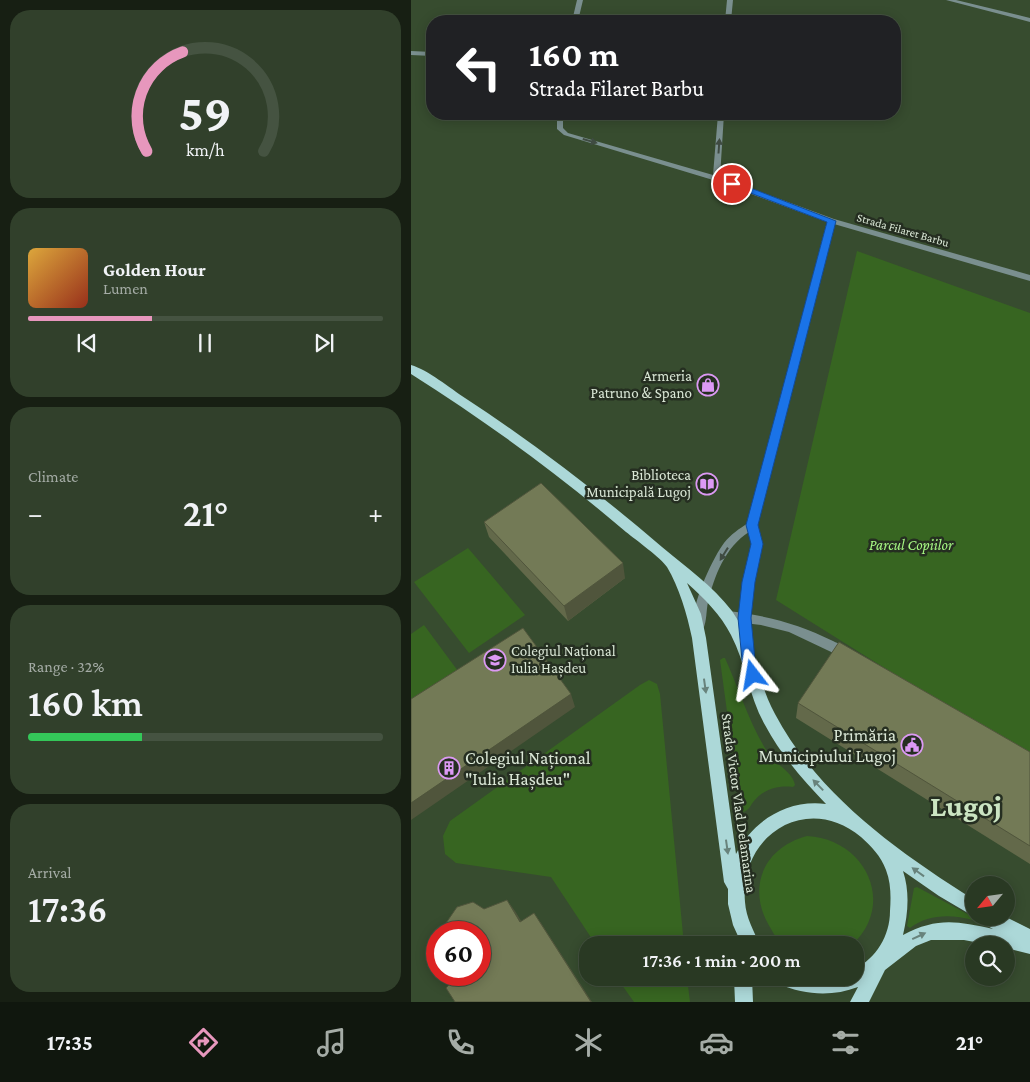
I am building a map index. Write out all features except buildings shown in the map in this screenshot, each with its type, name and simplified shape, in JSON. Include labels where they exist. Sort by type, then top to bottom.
[{"type":"main road","name":"Strada Victor Vlad Delamarina","points":[[411,369],[519,440],[570,478],[705,591],[727,616],[739,636],[769,717],[785,745],[809,775],[867,830]]},
{"type":"main road","name":"Strada Victor Vlad Delamarina","points":[[670,562],[694,614],[699,638],[735,905]]},
{"type":"main road","points":[[738,936],[735,905],[736,874],[747,847],[765,827],[788,814],[815,810],[842,816],[867,830],[919,873],[965,903]]},
{"type":"main road","points":[[859,1002],[895,939],[901,910],[898,880],[886,852],[867,830]]},
{"type":"main road","points":[[735,905],[745,936]]},
{"type":"main road","points":[[1006,926],[1030,938]]},
{"type":"main road","points":[[864,975],[910,940],[930,931],[965,931],[1030,945]]},
{"type":"main road","points":[[743,986],[744,1002]]},
{"type":"main road","points":[[805,986],[832,988],[838,986]]},
{"type":"street","points":[[576,15],[580,0]]},
{"type":"street","points":[[729,15],[730,0]]},
{"type":"street","points":[[949,0],[1030,20]]},
{"type":"street","points":[[411,53],[426,54]]},
{"type":"street","name":"Strada Filaret Barbu","points":[[560,120],[560,129],[566,134],[716,178],[831,221],[1030,278]]},
{"type":"street","points":[[716,178],[721,120]]},
{"type":"street","points":[[748,660],[745,618],[749,582],[757,544],[752,525],[831,221]]},
{"type":"street","points":[[699,638],[700,616],[705,591],[735,536],[752,525]]},
{"type":"street","points":[[727,616],[771,621],[795,628],[856,660]]},
{"type":"green space","name":"Parcul Copiilor","points":[[857,251],[1030,313],[1030,759],[776,600]]},
{"type":"green space","points":[[468,548],[525,615],[469,653],[414,582]]},
{"type":"green space","points":[[424,625],[469,686],[411,722],[411,634]]},
{"type":"green space","points":[[725,658],[761,742],[771,757],[791,776],[795,785],[793,787],[777,787],[762,793],[743,812],[740,807],[720,660]]},
{"type":"green space","points":[[649,680],[657,684],[660,694],[683,936],[590,936],[551,877],[456,863],[445,854],[443,836],[450,821]]},
{"type":"green space","points":[[807,836],[827,840],[845,848],[859,861],[868,876],[873,893],[872,911],[865,928],[859,936],[776,936],[772,931],[760,900],[763,872],[769,860],[779,850]]},
{"type":"green space","points":[[917,887],[965,913],[965,919],[940,916],[924,920],[910,928],[907,926],[914,888]]},
{"type":"green space","points":[[623,986],[688,986],[690,1002],[634,1002]]},
{"type":"place","name":"Armeria Patruno & Spano","points":[[708,385]]},
{"type":"place","name":"Biblioteca Municipală Lugoj","points":[[707,484]]},
{"type":"place","name":"Colegiul Național Iulia Hașdeu","points":[[495,660]]},
{"type":"place","name":"Primăria Municipiului Lugoj","points":[[912,745]]},
{"type":"place","name":"Colegiul Național \"Iulia Hașdeu\"","points":[[449,768]]},
{"type":"district","name":"Lugoj","points":[[966,805]]},
{"type":"route","points":[[732,184],[831,221],[752,525],[757,544],[746,596],[745,618],[748,660],[753,675]]}]
